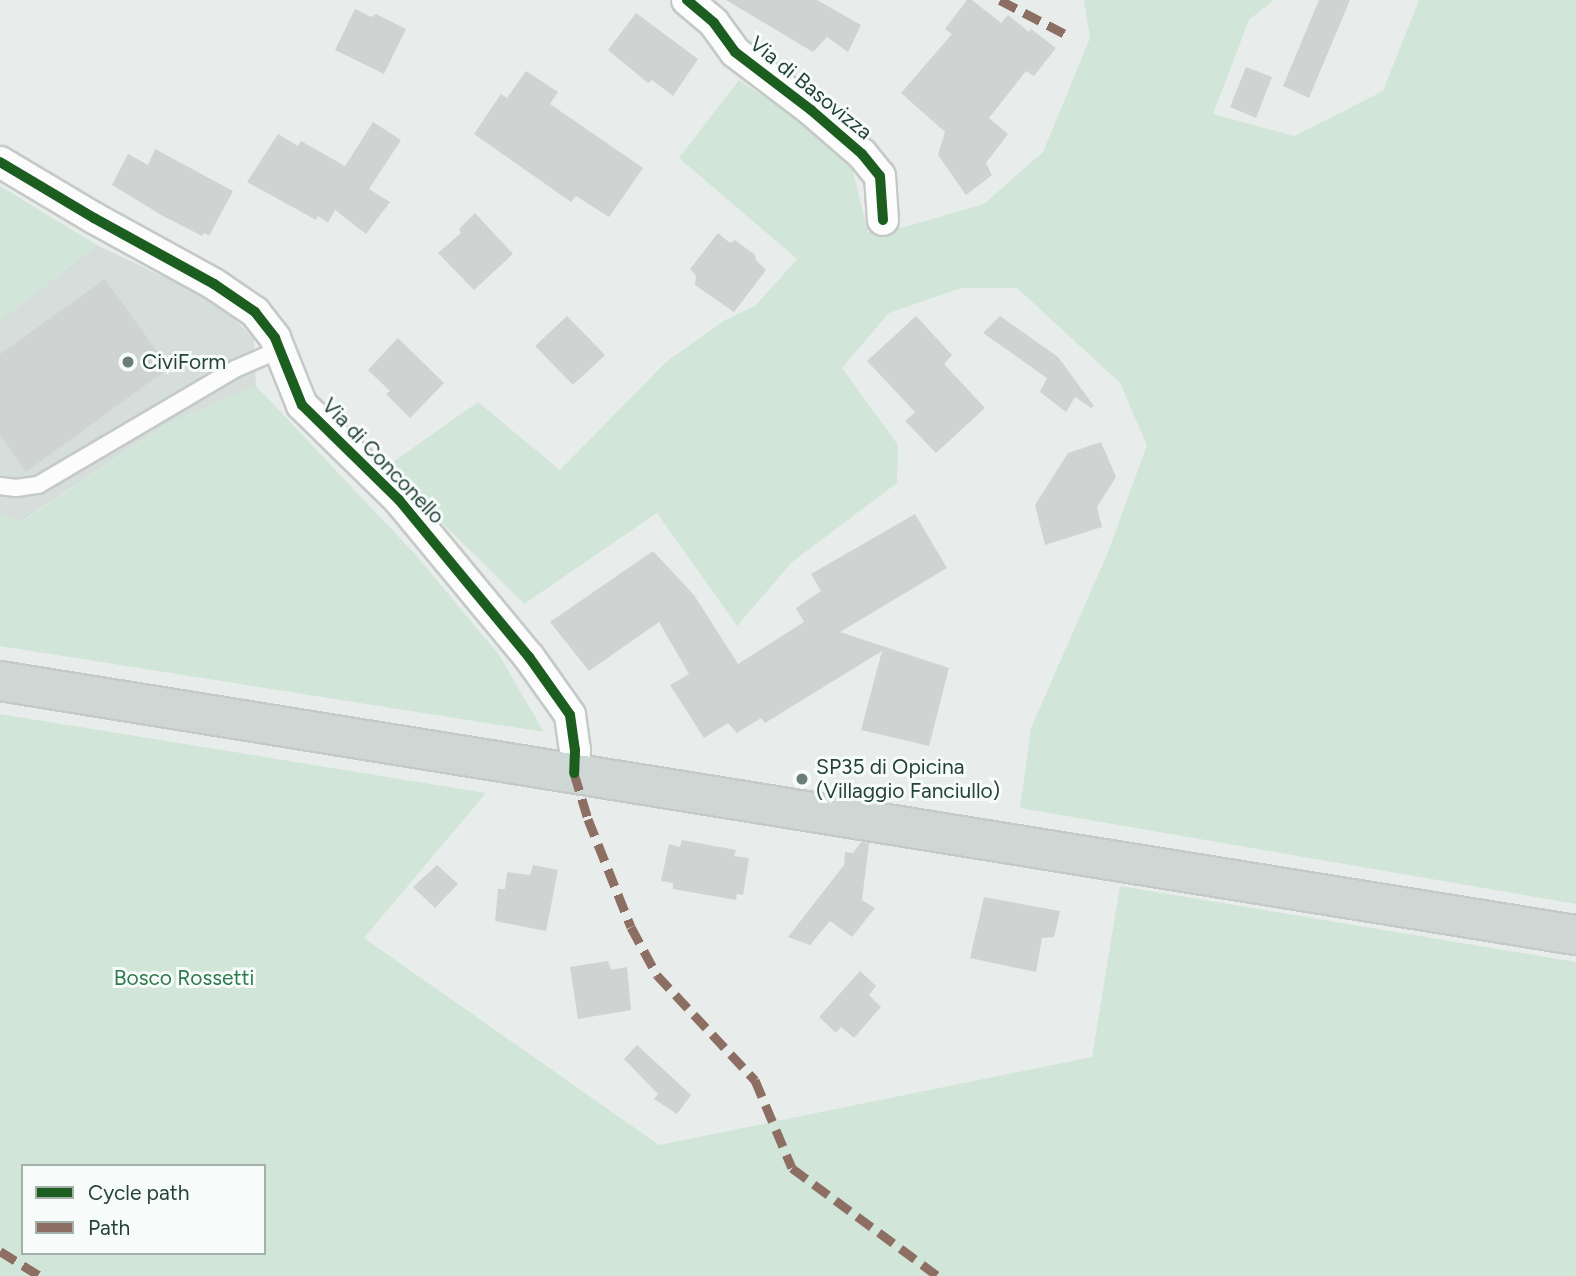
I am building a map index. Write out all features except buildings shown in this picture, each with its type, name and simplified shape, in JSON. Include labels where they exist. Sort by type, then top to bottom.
[{"type":"main road","points":[[0,681],[1576,936]]},
{"type":"street","name":"Via di Basovizza","points":[[687,0],[714,23],[735,52],[811,110],[862,154],[880,176],[883,220]]},
{"type":"street","name":"Via di Conconello","points":[[0,162],[214,284],[255,312],[275,338],[303,405],[399,500],[529,657],[570,715],[575,750],[574,773]]},
{"type":"lane","points":[[0,486],[16,488],[38,485],[235,369],[279,350]]},
{"type":"shaded area","name":"CiviForm","points":[[97,245],[220,304],[254,339],[256,386],[167,424],[20,522],[0,514],[0,320]]},
{"type":"green space","points":[[1084,0],[1274,0],[1249,20],[1213,114],[1294,136],[1383,91],[1419,0],[1576,0],[1576,904],[1020,808],[1031,728],[1108,552],[1147,445],[1120,383],[1017,288],[961,288],[889,313],[842,368],[898,445],[897,483],[792,562],[737,626],[657,513],[524,604],[386,467],[478,402],[560,470],[666,362],[725,320],[755,306],[797,259],[679,158],[739,80],[812,129],[852,167],[868,232],[905,227],[984,204],[1043,152],[1090,38]]},
{"type":"green space","points":[[0,186],[97,245],[0,320]]},
{"type":"green space","points":[[256,386],[414,553],[499,655],[544,732],[0,646],[0,514],[21,522],[167,424]]},
{"type":"green space","name":"Bosco Rossetti","points":[[0,714],[486,793],[364,938],[659,1145],[1092,1057],[1120,886],[1576,962],[1576,1276],[0,1276]]},
{"type":"marked path","points":[[1000,0],[1065,34]]},
{"type":"marked path","points":[[574,773],[588,819],[631,927],[657,975],[755,1080],[792,1168],[938,1276]]},
{"type":"marked path","points":[[0,1251],[40,1276]]},
{"type":"cycle path","points":[[687,0],[714,23],[735,52],[811,110],[862,154],[880,176],[883,220]]},
{"type":"cycle path","points":[[0,162],[214,284],[255,312],[275,338],[302,405],[399,500],[529,657],[570,715],[575,750],[574,773]]},
{"type":"place","name":"CiviForm","points":[[128,362]]},
{"type":"place","name":"SP35 di Opicina (Villaggio Fanciullo)","points":[[802,779]]}]
